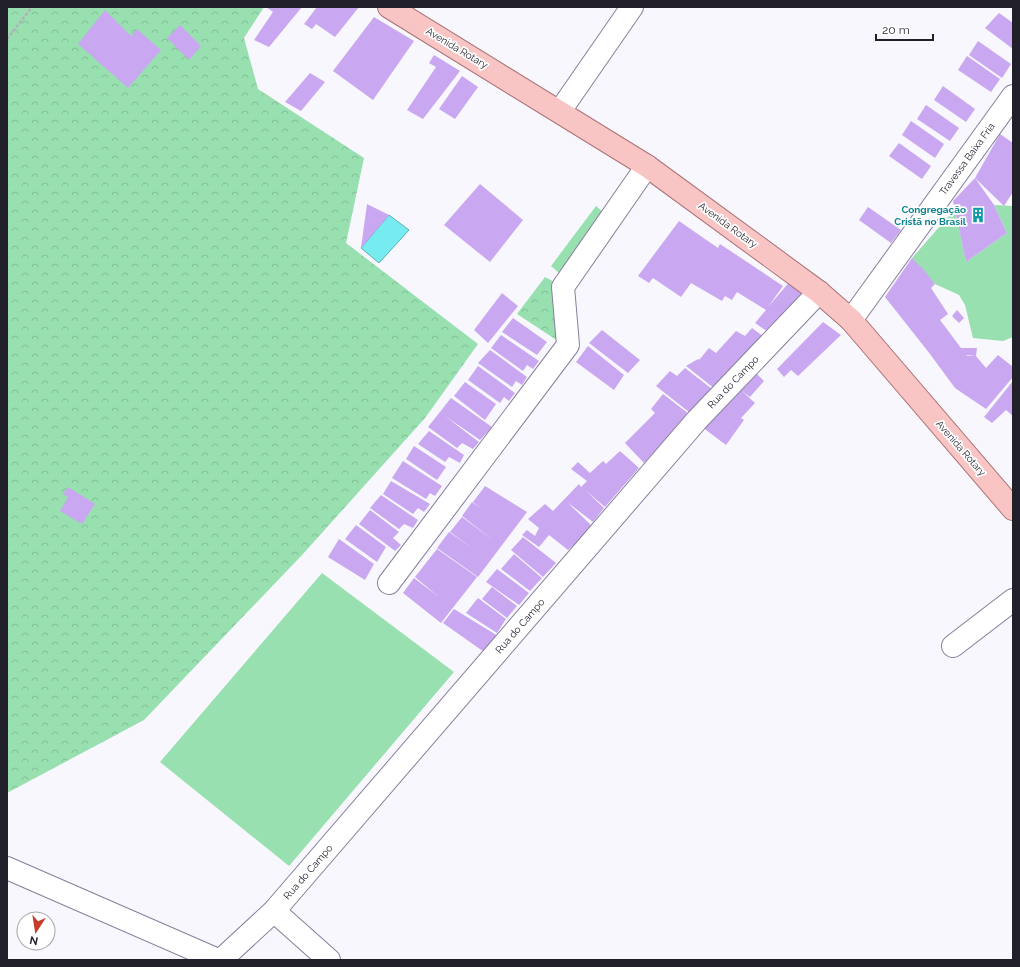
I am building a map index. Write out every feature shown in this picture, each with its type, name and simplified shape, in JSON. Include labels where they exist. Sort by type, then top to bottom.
[{"type":"main road","name":"Avenida Rotary","points":[[389,7],[647,166],[819,292],[851,320],[1013,509]]},
{"type":"street","points":[[560,111],[632,7]]},
{"type":"street","name":"Travessa Baixa Fria","points":[[851,320],[1013,96]]},
{"type":"street","points":[[389,583],[568,345],[563,287],[647,166]]},
{"type":"street","name":"Rua do Campo","points":[[221,960],[274,911],[697,420],[819,292]]},
{"type":"street","points":[[953,646],[1013,600]]},
{"type":"street","points":[[7,868],[218,960]]},
{"type":"street","points":[[274,911],[329,960]]},
{"type":"path","points":[[7,39],[32,7]]},
{"type":"green space","points":[[7,7],[264,7],[244,38],[258,89],[364,158],[346,243],[478,344],[425,418],[303,554],[144,720],[7,793]]},
{"type":"green space","points":[[994,205],[1013,206],[1013,337],[1003,341],[973,338],[965,305],[959,295],[935,284],[912,258],[955,209],[966,262],[1007,233]]},
{"type":"green space","points":[[596,206],[604,213],[559,273],[551,266]]},
{"type":"green space","points":[[545,277],[556,283],[558,341],[517,314]]},
{"type":"green space","points":[[322,573],[454,672],[289,866],[160,762]]},
{"type":"water","points":[[389,215],[409,230],[379,263],[361,248]]},
{"type":"building","points":[[266,7],[302,7],[269,47],[254,40],[273,12]]},
{"type":"building","points":[[317,7],[359,7],[335,37],[316,24],[312,29],[304,24]]},
{"type":"building","points":[[105,10],[131,36],[137,29],[161,50],[128,88],[78,44]]},
{"type":"building","points":[[999,13],[1013,23],[1013,49],[985,28]]},
{"type":"building","points":[[374,17],[414,41],[373,100],[333,71]]},
{"type":"building","points":[[180,25],[201,46],[189,60],[167,38]]},
{"type":"building","points":[[978,41],[1011,64],[1002,78],[969,55]]},
{"type":"building","points":[[434,55],[460,71],[423,119],[407,110],[436,67],[429,63]]},
{"type":"building","points":[[967,56],[1000,79],[991,92],[958,70]]},
{"type":"building","points":[[310,73],[325,82],[301,111],[285,102]]},
{"type":"building","points":[[462,76],[478,87],[455,119],[439,109]]},
{"type":"building","points":[[943,86],[975,109],[966,122],[934,100]]},
{"type":"building","points":[[926,105],[959,128],[950,141],[917,119]]},
{"type":"building","points":[[911,121],[944,144],[935,158],[902,135]]},
{"type":"building","points":[[1000,134],[1013,143],[1013,192],[1004,206],[975,178]]},
{"type":"building","points":[[899,143],[931,166],[922,179],[889,156]]},
{"type":"building","name":"Congregação Cristã no Brasil","points":[[975,178],[994,205],[1007,233],[966,262],[953,201]]},
{"type":"building","points":[[480,184],[523,220],[490,262],[444,225]]},
{"type":"building","points":[[367,204],[389,215],[361,248]]},
{"type":"building","points":[[868,207],[901,230],[891,243],[859,220]]},
{"type":"building","points":[[679,221],[718,248],[720,244],[783,286],[768,307],[792,279],[807,289],[768,332],[755,323],[766,310],[737,292],[732,300],[725,296],[722,301],[691,283],[681,297],[653,278],[649,283],[638,276]]},
{"type":"building","points":[[912,258],[935,284],[931,288],[948,314],[940,320],[961,348],[977,348],[976,356],[986,368],[998,355],[1013,367],[1013,377],[986,409],[955,388],[885,297]]},
{"type":"building","points":[[502,293],[518,306],[488,343],[474,330]]},
{"type":"building","points":[[957,310],[964,318],[959,323],[952,316]]},
{"type":"building","points":[[513,318],[547,342],[537,355],[502,332]]},
{"type":"building","points":[[823,322],[841,335],[798,376],[791,370],[784,377],[777,369]]},
{"type":"building","points":[[752,328],[764,337],[715,389],[686,366],[698,359],[699,360],[709,348],[716,353],[736,331],[745,336]]},
{"type":"building","points":[[602,330],[640,360],[628,373],[589,343]]},
{"type":"building","points":[[501,335],[539,361],[533,369],[527,365],[523,371],[491,348]]},
{"type":"building","points":[[588,346],[624,375],[614,390],[576,362]]},
{"type":"building","points":[[490,350],[527,377],[522,385],[516,381],[512,387],[478,363]]},
{"type":"building","points":[[478,366],[515,393],[509,401],[504,397],[500,403],[468,380]]},
{"type":"building","points":[[685,368],[712,389],[689,412],[656,386],[670,371],[677,376]]},
{"type":"building","points":[[755,372],[764,381],[750,397],[742,391],[755,403],[741,418],[744,420],[726,445],[702,427]]},
{"type":"building","points":[[1013,381],[1013,416],[1006,410],[992,423],[984,417]]},
{"type":"building","points":[[465,382],[496,404],[485,420],[454,396]]},
{"type":"building","points":[[663,394],[689,414],[644,463],[625,443],[655,413],[651,409]]},
{"type":"building","points":[[451,398],[492,427],[480,440],[445,416],[479,442],[473,449],[462,443],[457,448],[428,427]]},
{"type":"building","points":[[429,431],[464,455],[460,463],[449,457],[445,462],[418,444]]},
{"type":"building","points":[[414,446],[446,467],[437,480],[406,459]]},
{"type":"building","points":[[620,451],[639,468],[605,507],[585,490],[604,508],[593,522],[567,502],[591,525],[583,537],[568,550],[549,535],[539,547],[522,535],[527,530],[535,536],[539,528],[528,519],[545,504],[553,511],[579,484],[581,487],[587,481],[571,469],[578,462],[590,473],[603,461],[606,464]]},
{"type":"building","points":[[403,461],[442,486],[435,496],[430,493],[426,499],[392,478]]},
{"type":"building","points":[[391,481],[430,504],[424,512],[418,508],[413,514],[383,494]]},
{"type":"building","points":[[485,486],[527,512],[478,577],[437,548],[449,532],[475,550],[450,532],[462,517],[494,541],[462,516],[472,502],[482,509],[473,502]]},
{"type":"building","points":[[68,487],[95,504],[82,524],[60,511],[68,497],[63,494]]},
{"type":"building","points":[[381,495],[418,520],[413,528],[404,524],[399,529],[370,508]]},
{"type":"building","points":[[370,510],[399,532],[393,538],[401,545],[395,551],[359,524]]},
{"type":"building","points":[[356,525],[386,547],[377,562],[345,539]]},
{"type":"building","points":[[523,537],[556,563],[543,577],[511,550]]},
{"type":"building","points":[[339,539],[374,564],[365,580],[328,557]]},
{"type":"building","points":[[437,549],[477,577],[441,623],[403,593],[414,578],[439,597],[415,577]]},
{"type":"building","points":[[514,554],[542,578],[530,591],[501,569]]},
{"type":"building","points":[[497,569],[529,593],[519,605],[486,582]]},
{"type":"building","points":[[492,587],[517,606],[507,618],[482,599]]},
{"type":"building","points":[[478,598],[506,619],[497,633],[466,613]]},
{"type":"building","points":[[454,609],[498,636],[487,654],[443,623]]},
{"type":"place","name":"Congregação Cristã no Brasil","points":[[978,215]]}]
